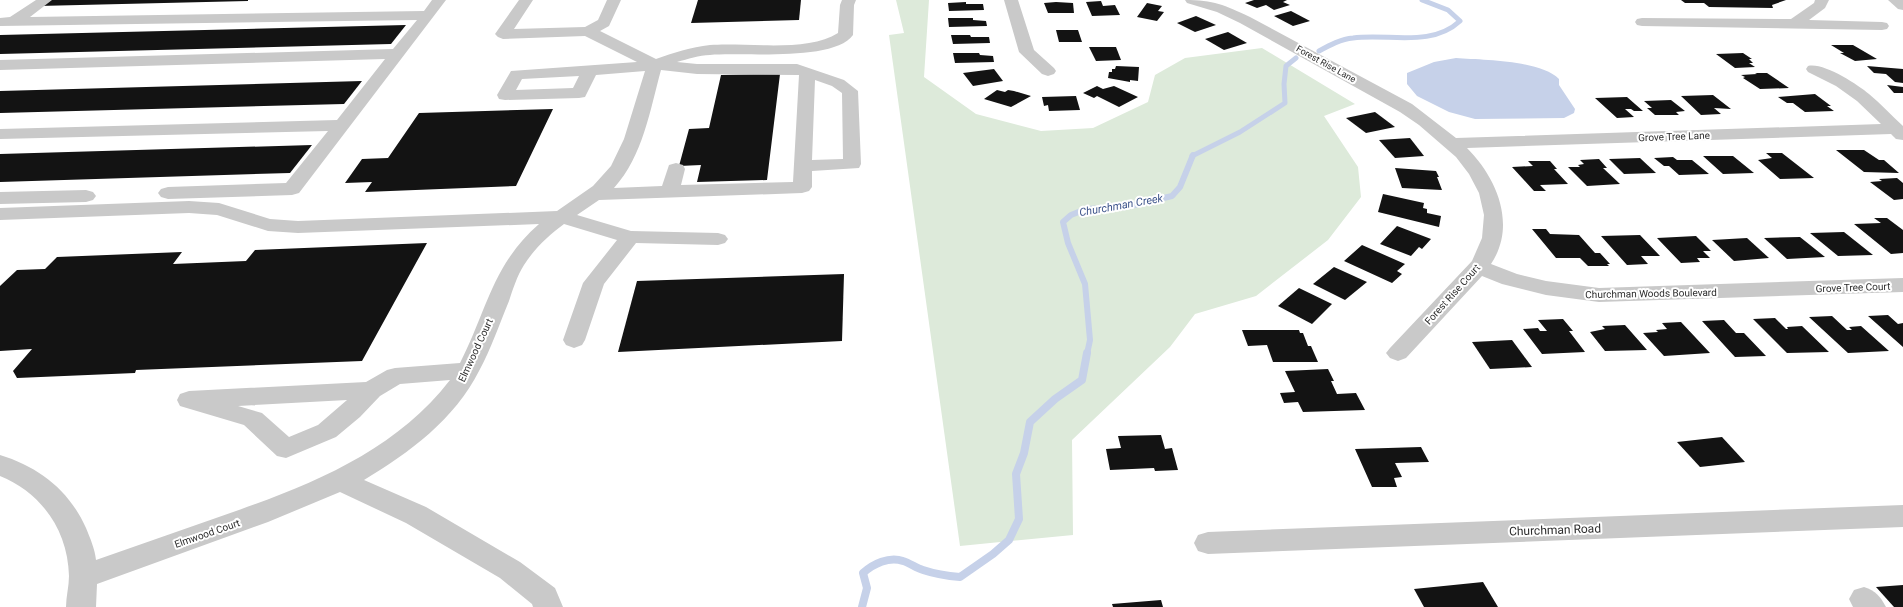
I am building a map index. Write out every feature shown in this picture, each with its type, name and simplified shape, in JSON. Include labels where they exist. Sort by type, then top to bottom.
[{"type":"street","points":[[0,31],[7,22],[45,0]]},
{"type":"street","points":[[0,198],[292,189],[439,0]]},
{"type":"street","points":[[526,0],[503,34],[588,31],[604,23],[614,0]]},
{"type":"street","points":[[588,31],[655,65],[691,53],[780,39],[819,47],[842,39],[845,35],[847,5],[849,0]]},
{"type":"street","points":[[1012,0],[1027,52],[1048,71]]},
{"type":"street","name":"Forest Rise Lane","points":[[1192,0],[1222,9],[1406,108],[1430,124],[1452,143]]},
{"type":"street","points":[[1794,24],[1820,5],[1822,0]]},
{"type":"street","points":[[1895,0],[1903,6]]},
{"type":"street","points":[[7,22],[428,15]]},
{"type":"street","points":[[1642,22],[1882,26]]},
{"type":"street","points":[[0,65],[397,54]]},
{"type":"street","points":[[590,71],[655,65],[696,68],[788,67],[838,83],[850,91],[852,164],[803,166]]},
{"type":"street","name":"Elmwood Court","points":[[83,577],[298,501],[340,481],[383,457],[415,434],[440,410],[468,370],[509,273],[528,246],[547,228],[595,194],[614,176],[626,157],[655,65]]},
{"type":"street","points":[[0,79],[385,69]]},
{"type":"street","points":[[1814,69],[1842,83],[1862,97],[1900,132]]},
{"type":"street","points":[[595,194],[802,187],[807,72]]},
{"type":"street","points":[[0,134],[342,125]]},
{"type":"street","name":"Grove Tree Lane","points":[[1452,143],[1900,132]]},
{"type":"street","name":"Forest Rise Court","points":[[1398,353],[1478,267],[1491,238],[1492,209],[1489,195],[1477,172],[1462,152],[1452,143]]},
{"type":"street","points":[[670,191],[676,169]]},
{"type":"street","points":[[0,214],[189,207],[219,209],[268,225],[298,227],[562,217],[630,237],[718,240]]},
{"type":"street","points":[[574,340],[594,283],[630,237]]},
{"type":"street","name":"Churchman Woods Boulevard","points":[[1478,267],[1531,285],[1584,294],[1626,295],[1803,289]]},
{"type":"street","name":"Grove Tree Court","points":[[1803,289],[1903,285]]},
{"type":"street","points":[[371,390],[190,400],[252,419],[286,449],[327,432],[351,411],[371,390],[395,376],[468,370]]},
{"type":"street","points":[[0,465],[37,484],[50,494],[64,513],[76,534],[83,577],[81,607]]},
{"type":"street","points":[[340,481],[416,515],[510,570],[545,597],[548,607]]},
{"type":"street","name":"Churchman Road","points":[[1208,543],[1903,516]]},
{"type":"green space","points":[[896,0],[929,0],[924,77],[976,114],[1041,131],[1093,128],[1148,102],[1155,75],[1185,58],[1262,48],[1355,104],[1324,116],[1358,167],[1361,197],[1328,240],[1256,296],[1195,314],[1170,347],[1072,440],[1073,535],[960,546],[889,35],[904,33]]},
{"type":"water","points":[[1456,58],[1510,62],[1539,68],[1550,73],[1559,79],[1559,85],[1575,109],[1574,113],[1564,118],[1475,119],[1449,112],[1417,96],[1407,84],[1407,73],[1434,62]]},
{"type":"building","points":[[47,0],[248,0],[248,1],[38,6]]},
{"type":"building","points":[[698,0],[801,0],[799,20],[691,23]]},
{"type":"building","points":[[1254,0],[1287,0],[1283,2],[1290,5],[1274,10],[1266,5],[1257,8],[1245,3]]},
{"type":"building","points":[[1681,0],[1786,0],[1772,5],[1773,8],[1709,7],[1704,3],[1685,3]]},
{"type":"building","points":[[1101,1],[1103,6],[1115,5],[1120,15],[1092,16],[1086,2]]},
{"type":"building","points":[[966,2],[966,4],[983,4],[984,10],[949,11],[948,3]]},
{"type":"building","points":[[1044,3],[1073,3],[1074,13],[1048,13]]},
{"type":"building","points":[[1147,3],[1162,6],[1158,11],[1164,12],[1157,21],[1137,17]]},
{"type":"building","points":[[1291,11],[1310,21],[1293,26],[1274,16]]},
{"type":"building","points":[[1196,16],[1216,25],[1195,32],[1177,23]]},
{"type":"building","points":[[948,18],[973,18],[973,20],[986,21],[987,26],[949,27]]},
{"type":"building","points":[[406,25],[391,44],[0,54],[0,35]]},
{"type":"building","points":[[1056,30],[1078,30],[1082,42],[1059,42]]},
{"type":"building","points":[[1228,32],[1247,43],[1224,50],[1205,39]]},
{"type":"building","points":[[951,35],[989,37],[990,43],[953,44]]},
{"type":"building","points":[[1831,45],[1853,45],[1877,59],[1855,61],[1840,53],[1844,53]]},
{"type":"building","points":[[1089,47],[1116,47],[1121,60],[1096,61]]},
{"type":"building","points":[[953,53],[979,53],[980,55],[993,56],[994,62],[955,63]]},
{"type":"building","points":[[1743,53],[1752,59],[1749,59],[1753,63],[1749,63],[1755,67],[1735,68],[1716,54]]},
{"type":"building","points":[[1116,66],[1139,67],[1138,81],[1130,80],[1130,82],[1108,78],[1109,72],[1112,72],[1112,69],[1115,69]]},
{"type":"building","points":[[1867,66],[1903,69],[1903,83],[1895,82],[1886,74],[1874,73]]},
{"type":"building","points":[[994,69],[1003,81],[973,86],[963,73]]},
{"type":"building","points":[[1755,73],[1767,73],[1789,88],[1760,89],[1743,78],[1745,77],[1741,75],[1757,74]]},
{"type":"building","points":[[780,74],[767,180],[697,182],[701,165],[679,166],[689,129],[709,128],[721,75]]},
{"type":"building","points":[[362,81],[344,104],[0,113],[0,91]]},
{"type":"building","points":[[1887,85],[1903,87],[1903,93],[1894,93]]},
{"type":"building","points":[[1097,86],[1103,89],[1114,86],[1138,97],[1119,107],[1097,96],[1094,98],[1083,93]]},
{"type":"building","points":[[997,90],[1005,92],[1008,90],[1014,91],[1031,96],[1011,107],[984,99]]},
{"type":"building","points":[[1815,94],[1831,106],[1827,106],[1834,111],[1805,112],[1793,103],[1787,103],[1778,97]]},
{"type":"building","points":[[1713,95],[1731,109],[1714,108],[1721,114],[1701,115],[1681,96]]},
{"type":"building","points":[[1076,96],[1080,110],[1049,111],[1048,105],[1044,106],[1042,97]]},
{"type":"building","points":[[1627,97],[1643,111],[1625,109],[1634,117],[1617,118],[1595,98]]},
{"type":"building","points":[[1671,100],[1685,111],[1676,112],[1679,115],[1655,115],[1647,108],[1652,108],[1644,101]]},
{"type":"building","points":[[553,109],[516,186],[365,192],[372,182],[345,183],[362,159],[388,158],[419,113]]},
{"type":"building","points":[[1375,112],[1395,127],[1366,133],[1346,118]]},
{"type":"building","points":[[1410,138],[1424,156],[1395,158],[1379,140]]},
{"type":"building","points":[[312,145],[290,173],[0,182],[0,154]]},
{"type":"building","points":[[1836,150],[1864,150],[1879,160],[1884,160],[1899,173],[1864,172]]},
{"type":"building","points":[[1766,153],[1782,153],[1814,178],[1780,179],[1758,160],[1772,158]]},
{"type":"building","points":[[1703,156],[1733,156],[1754,173],[1723,174]]},
{"type":"building","points":[[1673,157],[1677,160],[1692,160],[1709,174],[1679,175],[1669,166],[1664,166],[1654,158]]},
{"type":"building","points":[[1640,158],[1656,173],[1624,174],[1609,159]]},
{"type":"building","points":[[1599,159],[1607,168],[1603,168],[1620,184],[1587,186],[1568,167],[1580,167],[1578,165],[1584,164],[1580,160]]},
{"type":"building","points":[[1528,161],[1550,161],[1557,169],[1554,169],[1568,184],[1540,185],[1546,191],[1534,191],[1512,167],[1533,166]]},
{"type":"building","points":[[1395,168],[1436,171],[1442,190],[1402,188]]},
{"type":"building","points":[[1897,178],[1903,183],[1903,199],[1894,200],[1870,182],[1882,181],[1879,179]]},
{"type":"building","points":[[1383,194],[1424,203],[1423,208],[1427,209],[1427,213],[1441,216],[1439,227],[1378,212]]},
{"type":"building","points":[[1874,218],[1887,218],[1903,230],[1903,253],[1891,254],[1854,224],[1881,223]]},
{"type":"building","points":[[1397,226],[1431,239],[1422,249],[1419,247],[1411,256],[1380,244]]},
{"type":"building","points":[[1532,229],[1546,229],[1550,234],[1579,235],[1595,253],[1600,253],[1610,264],[1607,264],[1609,266],[1588,266],[1580,258],[1556,258]]},
{"type":"building","points":[[1844,232],[1873,255],[1838,256],[1810,233]]},
{"type":"building","points":[[1640,235],[1660,256],[1641,256],[1648,264],[1627,265],[1601,236]]},
{"type":"building","points":[[1696,236],[1711,251],[1703,251],[1710,258],[1697,258],[1700,262],[1681,263],[1657,238]]},
{"type":"building","points":[[1800,237],[1825,257],[1787,259],[1764,238]]},
{"type":"building","points":[[1747,238],[1769,258],[1734,261],[1712,240]]},
{"type":"building","points":[[427,243],[362,361],[136,370],[135,373],[17,378],[13,371],[32,349],[0,351],[0,286],[17,270],[45,269],[57,257],[182,252],[173,264],[246,261],[255,250]]},
{"type":"building","points":[[1362,245],[1405,264],[1397,271],[1402,274],[1392,283],[1344,261]]},
{"type":"building","points":[[1334,267],[1367,282],[1345,300],[1313,284]]},
{"type":"building","points":[[844,274],[842,341],[618,352],[637,281]]},
{"type":"building","points":[[1299,288],[1332,304],[1312,324],[1278,306]]},
{"type":"building","points":[[1888,315],[1898,324],[1903,323],[1903,347],[1868,316]]},
{"type":"building","points":[[1832,316],[1847,330],[1852,330],[1849,327],[1861,326],[1889,351],[1848,353],[1809,317]]},
{"type":"building","points":[[1775,318],[1786,329],[1788,329],[1787,327],[1802,326],[1829,352],[1787,353],[1753,319]]},
{"type":"building","points":[[1563,319],[1573,331],[1569,331],[1585,352],[1542,354],[1523,329],[1538,328],[1540,331],[1547,331],[1538,320]]},
{"type":"building","points":[[1724,320],[1736,333],[1744,333],[1766,356],[1735,357],[1702,321]]},
{"type":"building","points":[[1681,322],[1710,353],[1664,356],[1643,333],[1658,332],[1656,330],[1667,329],[1662,323]]},
{"type":"building","points":[[1625,325],[1647,350],[1605,351],[1590,332],[1605,329],[1602,326]]},
{"type":"building","points":[[1242,330],[1299,330],[1300,333],[1303,333],[1308,346],[1311,346],[1318,362],[1273,362],[1267,345],[1248,346]]},
{"type":"building","points":[[1512,340],[1532,367],[1490,369],[1472,342]]},
{"type":"building","points":[[1328,369],[1334,381],[1331,381],[1337,394],[1356,393],[1365,410],[1303,412],[1298,402],[1284,403],[1280,393],[1295,392],[1285,371]]},
{"type":"building","points":[[1161,435],[1165,449],[1172,448],[1178,470],[1155,471],[1154,468],[1110,470],[1106,449],[1121,448],[1118,436]]},
{"type":"building","points":[[1722,437],[1745,462],[1700,467],[1677,442]]},
{"type":"building","points":[[1421,447],[1429,462],[1395,463],[1402,477],[1394,478],[1397,487],[1372,487],[1355,449]]},
{"type":"building","points":[[1483,582],[1498,607],[1424,607],[1414,589]]},
{"type":"building","points":[[1903,585],[1903,607],[1894,607],[1876,587]]},
{"type":"building","points":[[1161,600],[1163,607],[1113,607],[1112,604]]},
{"type":"waterway","name":"Churchman Creek","points":[[1319,51],[1349,39],[1366,37],[1423,37],[1449,29],[1460,21],[1448,10],[1422,0]]},
{"type":"waterway","name":"Churchman Creek","points":[[1193,156],[1240,132],[1285,103],[1284,84],[1286,66],[1296,58]]},
{"type":"waterway","name":"Churchman Creek","points":[[1087,354],[1090,340],[1085,284],[1068,243],[1063,222],[1071,215],[1086,209],[1126,207],[1172,196],[1180,187],[1193,156]]},
{"type":"waterway","name":"Churchman Creek","points":[[862,607],[867,588],[863,573],[876,564],[887,560],[898,560],[941,575],[960,577],[993,554],[1009,540],[1019,519],[1016,474],[1024,453],[1030,422],[1055,399],[1082,380],[1087,353]]}]
